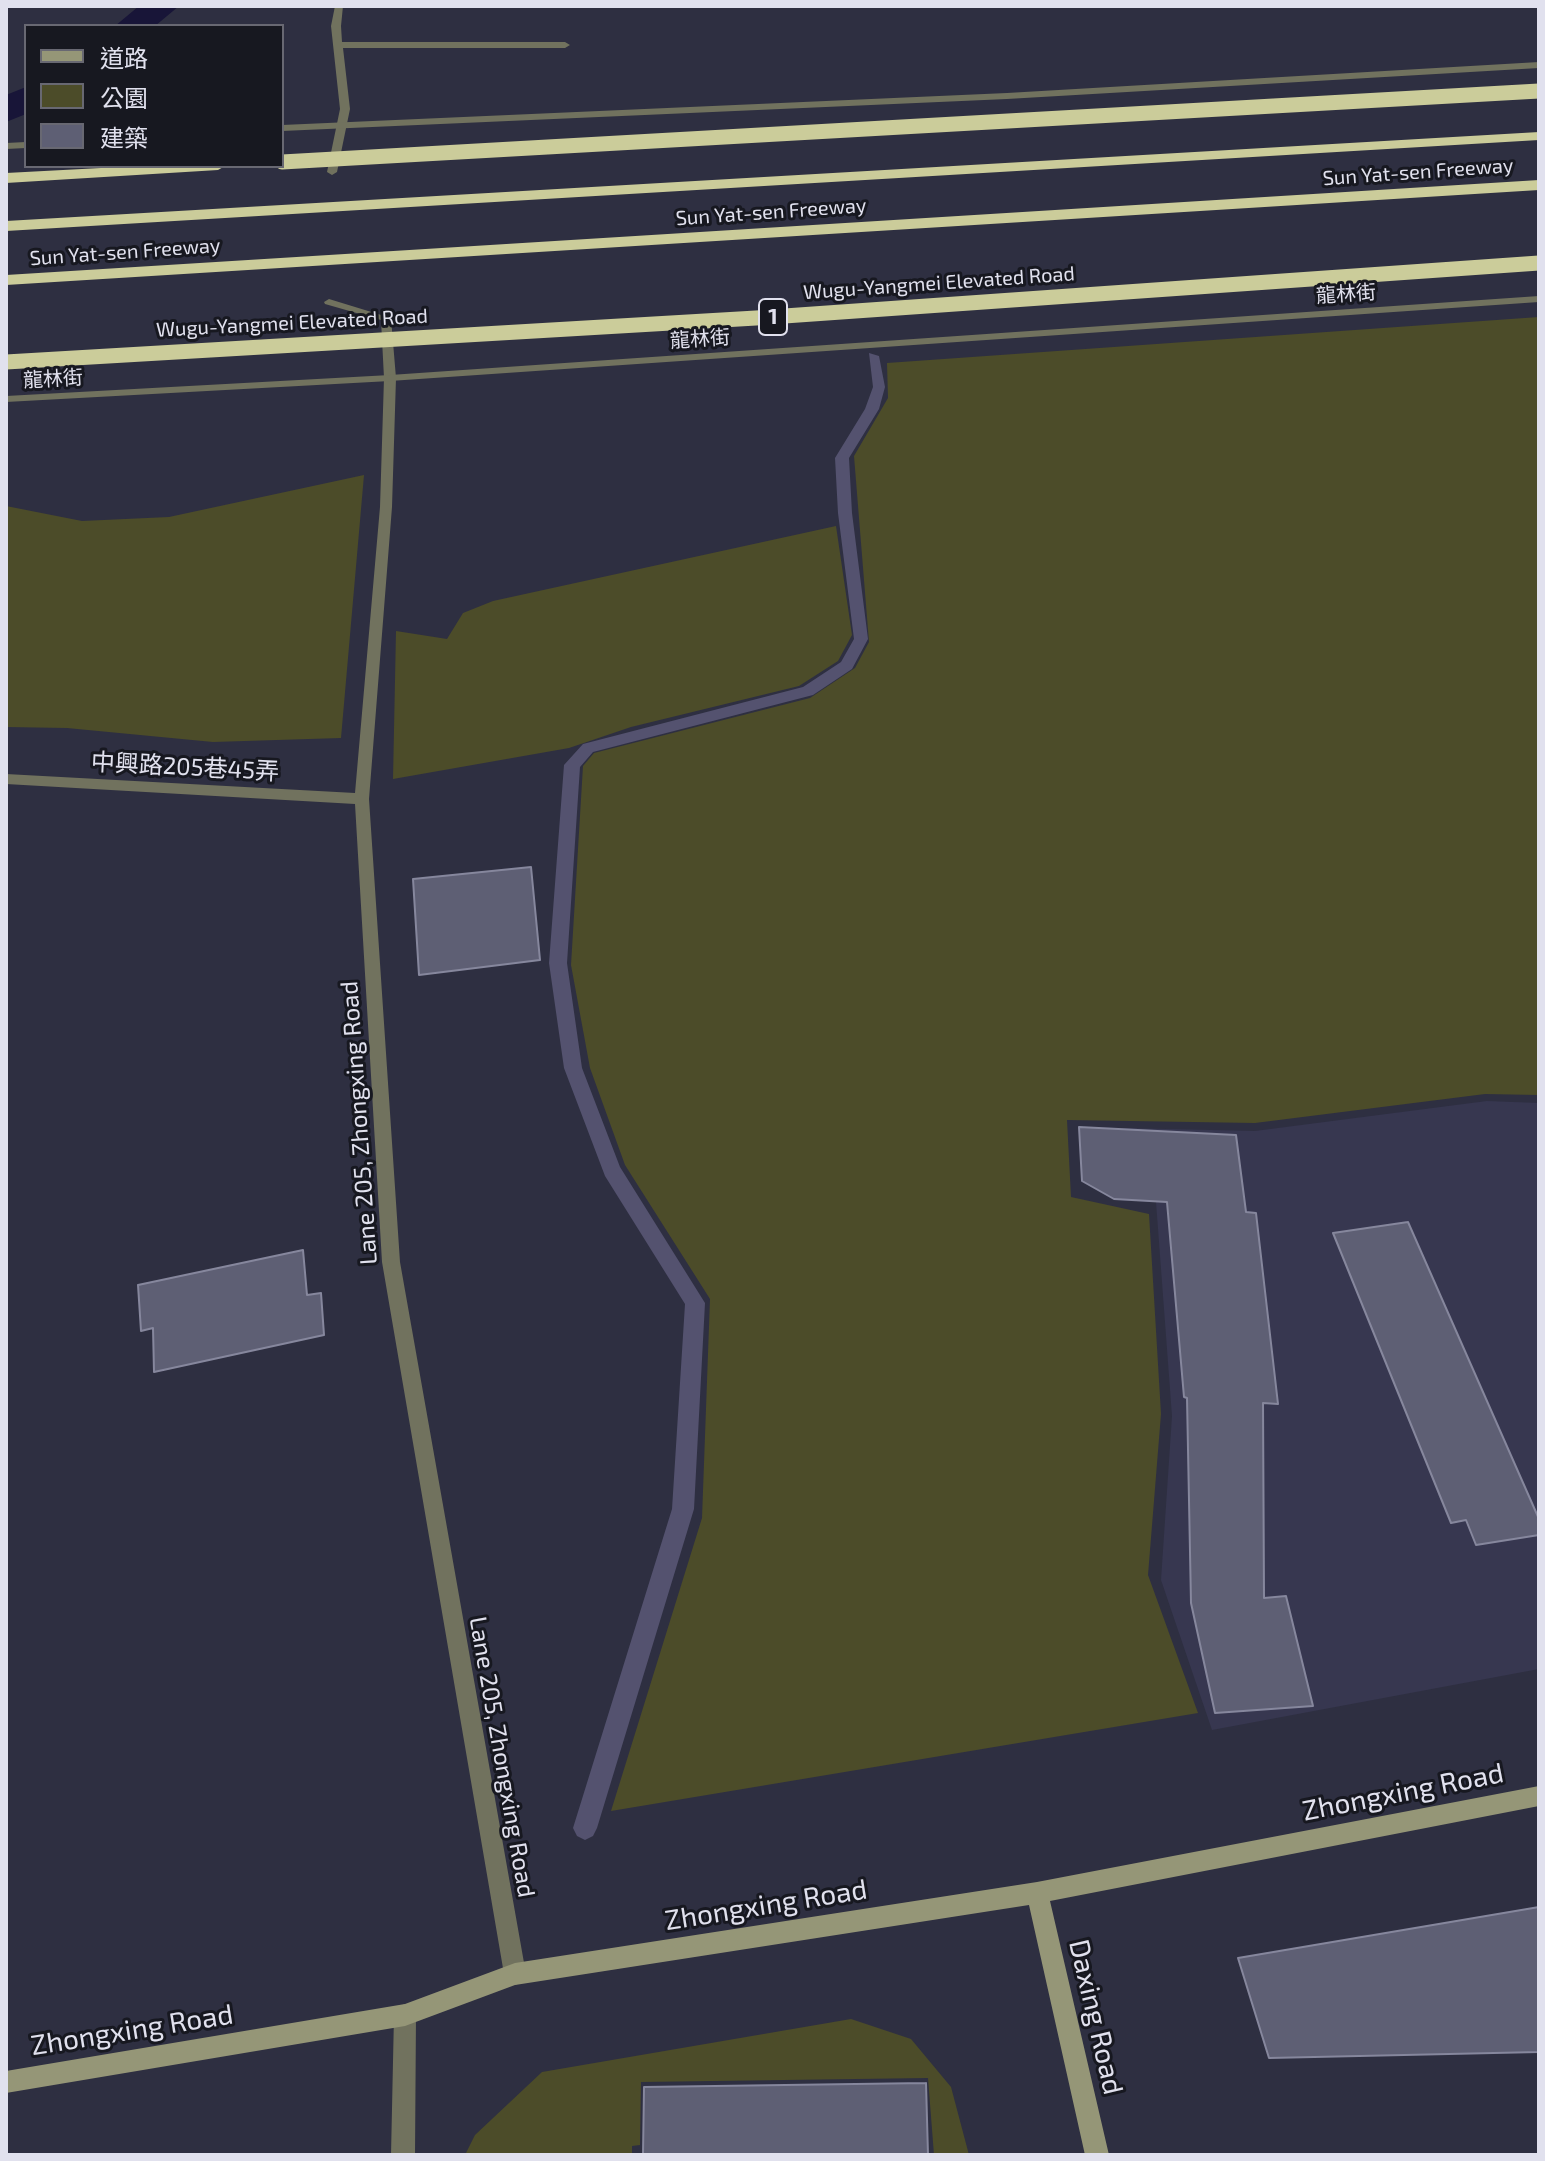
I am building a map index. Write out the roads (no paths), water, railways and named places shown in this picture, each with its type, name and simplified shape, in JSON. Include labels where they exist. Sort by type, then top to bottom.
[{"type":"highway","points":[[284,162],[1539,91]]},
{"type":"highway","name":"Sun Yat-sen Freeway","points":[[6,226],[1539,136]]},
{"type":"highway","points":[[6,178],[183,168]]},
{"type":"highway","name":"Sun Yat-sen Freeway","points":[[6,280],[1539,185]]},
{"type":"highway","name":"Wugu-Yangmei Elevated Road","points":[[6,362],[788,316],[1539,263]]},
{"type":"street","points":[[332,172],[345,109],[338,45],[339,6]]},
{"type":"street","points":[[338,45],[565,45]]},
{"type":"street","points":[[284,128],[992,97],[1539,65]]},
{"type":"street","name":"龍林街","points":[[6,399],[390,378],[1539,299]]},
{"type":"street","name":"Lane 205, Zhongxing Road","points":[[329,302],[386,318],[390,378],[386,507],[362,799],[391,1262],[515,1974]]},
{"type":"street","name":"中興路205巷45弄","points":[[6,779],[362,799]]},
{"type":"street","name":"Zhongxing Road","points":[[6,2082],[405,2015],[515,1974],[1037,1893],[1539,1796]]},
{"type":"street","name":"Daxing Road","points":[[1037,1893],[1097,2155]]},
{"type":"street","points":[[403,2155],[405,2015]]},
{"type":"waterway","points":[[135,24],[162,6]]},
{"type":"waterway","points":[[6,111],[24,99]]},
{"type":"waterway","points":[[585,1828],[683,1509],[695,1303],[612,1170],[573,1068],[558,963],[572,765],[588,748],[808,691],[847,665],[861,639],[845,513],[842,458],[872,409],[879,387],[873,356]]}]
